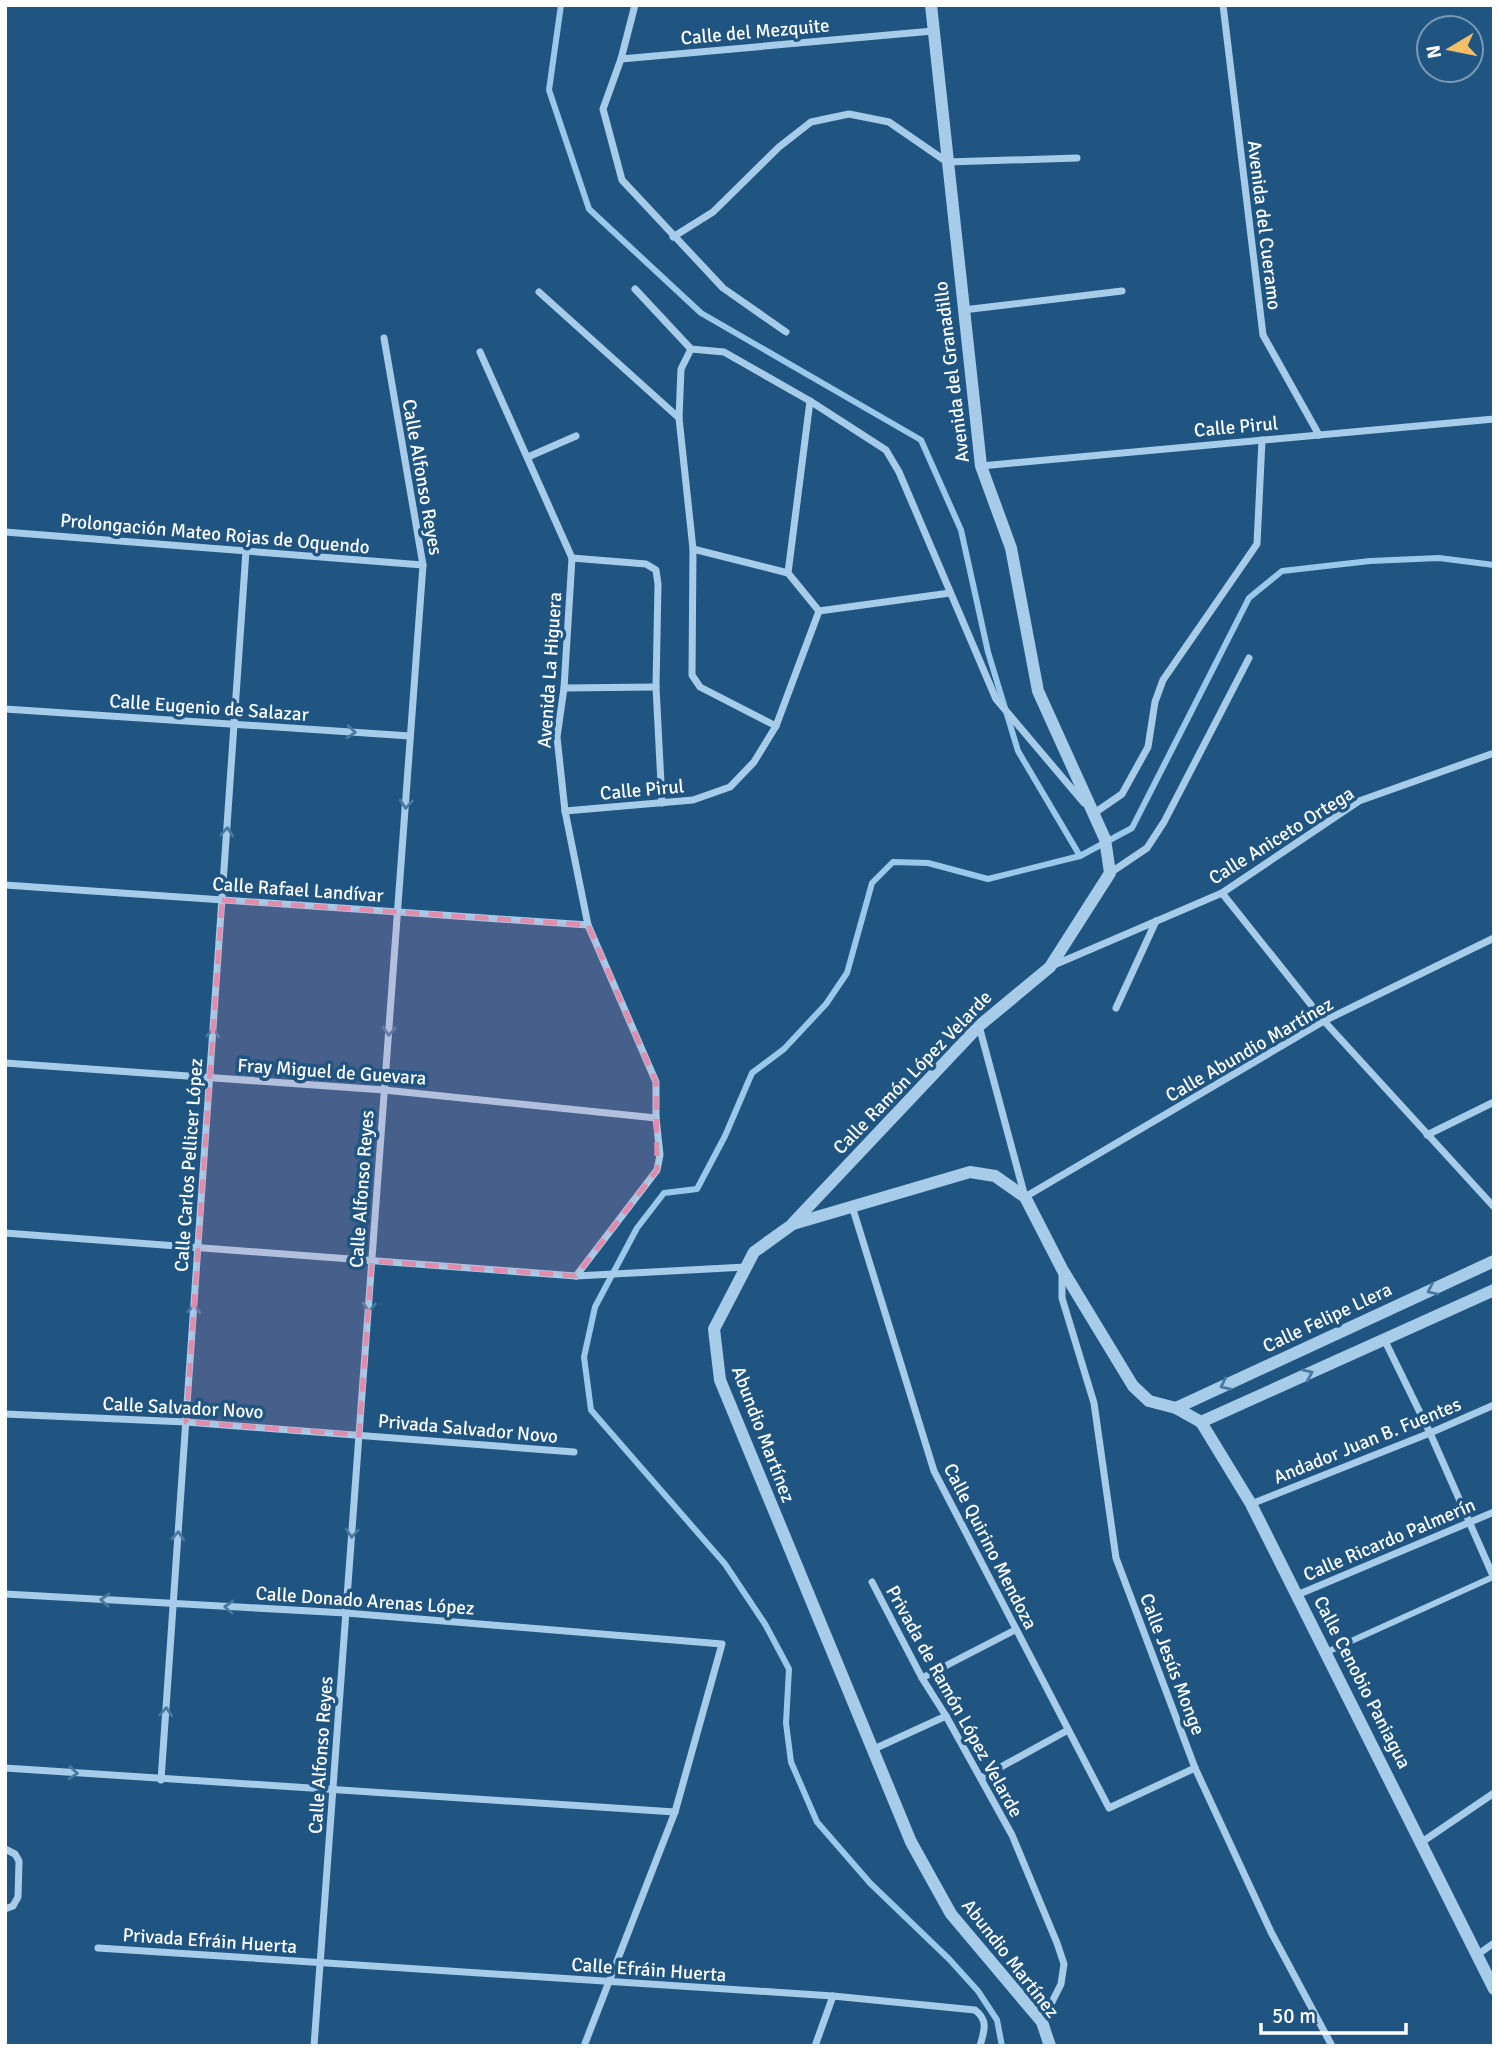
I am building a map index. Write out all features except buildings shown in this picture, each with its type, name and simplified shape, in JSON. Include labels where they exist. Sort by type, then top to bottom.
[{"type":"street","points":[[635,5],[621,59],[603,109],[622,180],[723,288],[786,332]]},
{"type":"street","name":"Avenida del Granadillo","points":[[931,5],[981,466],[1011,548],[1038,691],[1105,839],[1110,868]]},
{"type":"street","name":"Avenida del Cueramo","points":[[1223,5],[1264,335],[1319,435]]},
{"type":"street","name":"Calle del Mezquite","points":[[621,59],[933,31]]},
{"type":"street","points":[[673,237],[713,212],[779,147],[811,122],[849,114],[889,122],[947,162],[1077,158]]},
{"type":"street","points":[[635,289],[691,349],[724,352],[810,401],[886,450],[899,472],[996,699],[1093,814],[1122,794],[1148,747],[1155,702],[1163,680],[1257,544],[1262,440]]},
{"type":"street","points":[[963,310],[1122,291]]},
{"type":"street","points":[[539,292],[679,418]]},
{"type":"street","name":"Calle Alfonso Reyes","points":[[314,2046],[423,565],[384,338]]},
{"type":"street","points":[[691,349],[681,369],[679,418],[693,549],[692,675],[700,687],[776,726]]},
{"type":"street","name":"Avenida La Higuera","points":[[480,352],[572,558],[564,688],[557,737],[565,811],[588,925],[656,1082],[660,1155],[657,1170],[576,1276]]},
{"type":"street","points":[[788,573],[810,401]]},
{"type":"street","name":"Calle Pirul","points":[[981,466],[1494,419]]},
{"type":"street","points":[[528,457],[576,436]]},
{"type":"street","name":"Prolongación Mateo Rojas de Oquendo","points":[[5,532],[423,565]]},
{"type":"street","points":[[693,549],[788,573],[820,611],[950,593]]},
{"type":"street","name":"Calle Carlos Pellicer López","points":[[161,1780],[246,551]]},
{"type":"street","points":[[572,558],[646,564],[656,570],[656,687],[666,803]]},
{"type":"street","name":"Calle Pirul","points":[[565,811],[693,800],[730,787],[754,762],[776,726],[820,611]]},
{"type":"street","points":[[1110,868],[1147,848],[1164,822],[1248,658]]},
{"type":"street","points":[[564,688],[656,687]]},
{"type":"street","name":"Calle Eugenio de Salazar","points":[[5,709],[411,736]]},
{"type":"street","name":"Calle Aniceto Ortega","points":[[1050,967],[1222,893],[1359,801],[1494,753]]},
{"type":"street","name":"Calle Ramón López Velarde","points":[[793,1224],[979,1026],[1050,967],[1110,868]]},
{"type":"street","name":"Calle Rafael Landívar","points":[[5,885],[588,925]]},
{"type":"street","points":[[1222,893],[1324,1021],[1494,1208]]},
{"type":"street","points":[[1116,1008],[1156,921]]},
{"type":"street","name":"Calle Abundio Martínez","points":[[1025,1197],[1324,1021],[1494,938]]},
{"type":"street","points":[[979,1026],[1025,1197]]},
{"type":"street","name":"Fray Miguel de Guevara","points":[[5,1063],[384,1090],[656,1118]]},
{"type":"street","points":[[1427,1135],[1494,1102]]},
{"type":"street","name":"Abundio Martínez","points":[[1050,2046],[1042,2022],[951,1914],[911,1842],[720,1380],[714,1329],[754,1252],[793,1224],[970,1172],[995,1176],[1025,1197],[1062,1269],[1133,1387],[1149,1401],[1177,1408]]},
{"type":"street","name":"Calle Quirino Mendoza","points":[[852,1205],[934,1471],[1109,1808],[1195,1768]]},
{"type":"street","points":[[5,1233],[576,1276],[746,1267]]},
{"type":"street","name":"Calle Felipe Llera","points":[[1177,1408],[1494,1261]]},
{"type":"street","name":"Calle Jesús Monge","points":[[1062,1269],[1062,1298],[1094,1403],[1116,1558],[1195,1768],[1271,1932],[1332,2046]]},
{"type":"street","points":[[1201,1422],[1494,1290]]},
{"type":"street","points":[[1327,1652],[1494,1578],[1430,1433],[1384,1339]]},
{"type":"street","name":"Andador Juan B. Fuentes","points":[[1251,1504],[1494,1405]]},
{"type":"street","name":"Calle Cenobio Paniagua","points":[[1177,1408],[1201,1422],[1251,1504],[1494,1989]]},
{"type":"street","name":"Calle Salvador Novo","points":[[5,1414],[186,1422],[359,1435]]},
{"type":"street","name":"Privada Salvador Novo","points":[[359,1435],[574,1452]]},
{"type":"street","name":"Calle Ricardo Palmerín","points":[[1297,1595],[1494,1512]]},
{"type":"street","name":"Privada de Ramón López Velarde","points":[[872,1582],[922,1678],[1012,1835],[1057,1943],[1063,1964],[1061,1984],[1042,2022]]},
{"type":"street","name":"Calle Donado Arenas López","points":[[5,1594],[346,1613],[722,1644],[675,1812]]},
{"type":"street","points":[[922,1678],[1015,1630]]},
{"type":"street","points":[[874,1749],[946,1716]]},
{"type":"street","points":[[981,1778],[1068,1730]]},
{"type":"street","points":[[5,1768],[675,1812],[584,2046]]},
{"type":"street","points":[[1422,1842],[1494,1793]]},
{"type":"street","points":[[5,1849],[15,1854],[19,1861],[19,1873],[18,1897],[13,1906],[5,1909]]},
{"type":"street","points":[[1477,1955],[1494,1943]]},
{"type":"street","name":"Privada Efráin Huerta","points":[[98,1948],[320,1963]]},
{"type":"street","name":"Calle Efráin Huerta","points":[[320,1963],[833,1996],[975,2010],[983,2017],[986,2026],[980,2046]]},
{"type":"street","points":[[815,2046],[833,1996]]},
{"type":"highlighted area","points":[[222,900],[588,925],[656,1082],[657,1170],[576,1276],[372,1261],[359,1435],[186,1422]]},
{"type":"waterway","points":[[561,5],[549,90],[589,209],[701,313],[921,440],[961,530],[988,652],[1018,751],[1080,856]]},
{"type":"waterway","points":[[1002,2046],[997,2020],[978,1991],[949,1959],[870,1883],[817,1822],[791,1762],[786,1723],[789,1669],[765,1624],[725,1564],[591,1410],[584,1357],[595,1307],[637,1228],[664,1193],[697,1189],[725,1136],[752,1073],[784,1049],[826,1004],[847,973],[872,883],[893,862],[928,863],[988,879],[1080,856],[1132,828],[1249,598],[1282,571],[1370,561],[1439,558],[1494,565]]}]
